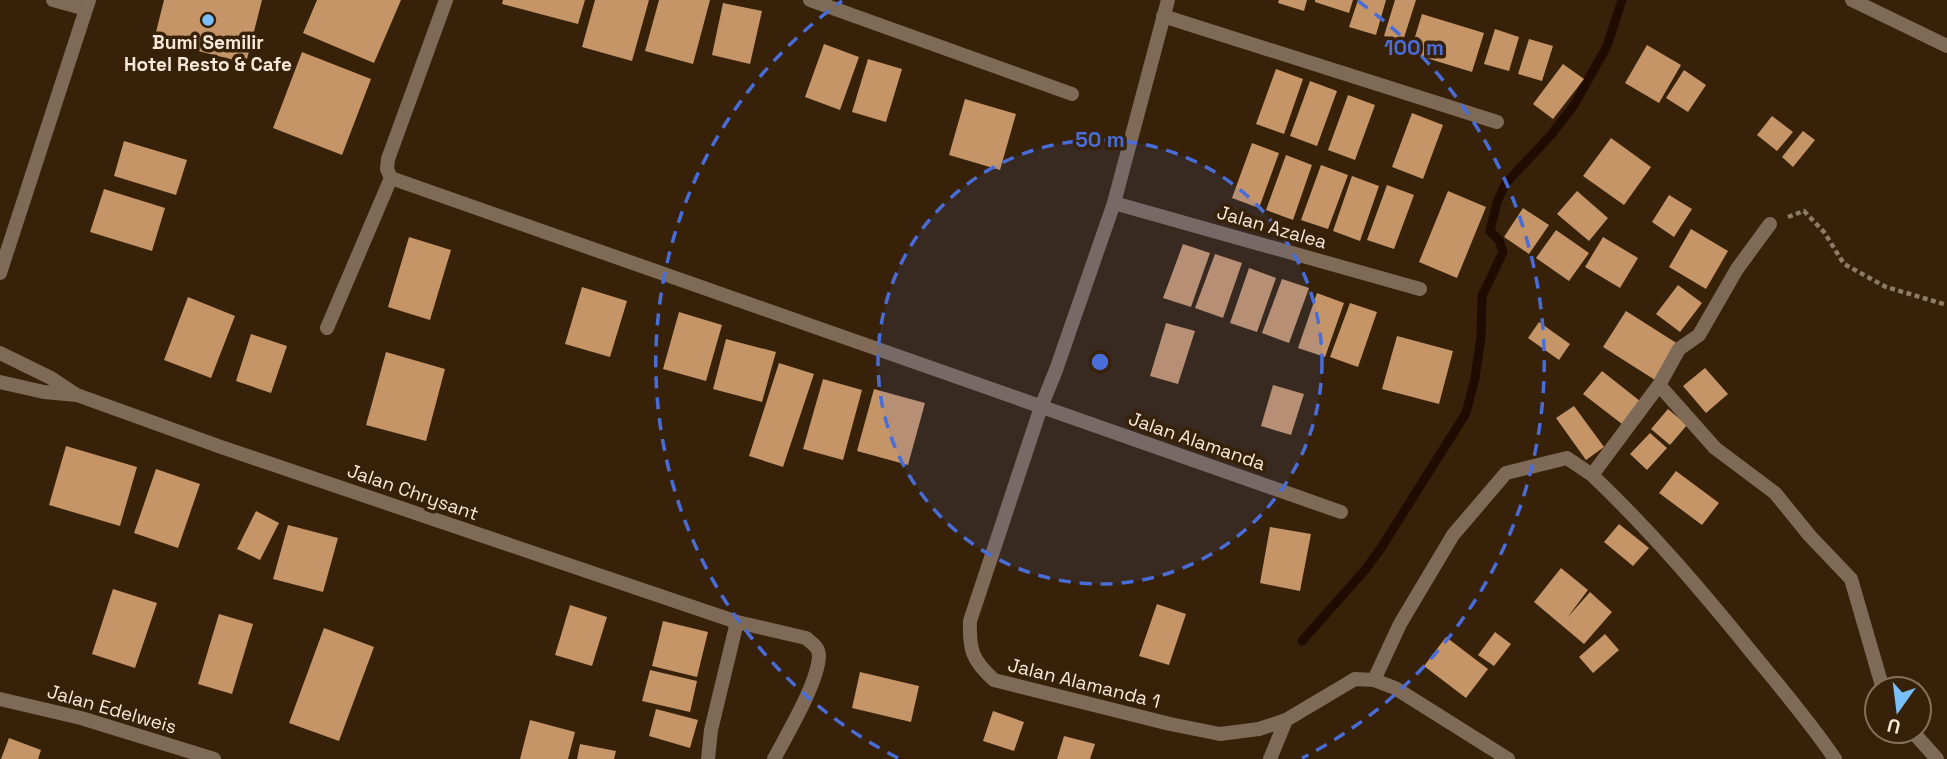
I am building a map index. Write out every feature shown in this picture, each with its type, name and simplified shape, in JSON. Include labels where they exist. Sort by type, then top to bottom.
[{"type":"street","points":[[0,273],[88,5],[53,0]]},
{"type":"street","points":[[327,328],[391,178],[387,169],[388,159],[446,0]]},
{"type":"street","points":[[810,0],[1072,94]]},
{"type":"street","name":"Jalan Alamanda 1","points":[[1168,0],[1114,203],[1041,407],[970,621],[971,651],[979,666],[994,680],[1220,734],[1259,729],[1286,720],[1355,679],[1374,680]]},
{"type":"street","points":[[1852,0],[1947,46]]},
{"type":"street","points":[[1163,16],[1497,122]]},
{"type":"street","name":"Jalan Alamanda","points":[[391,178],[1341,512]]},
{"type":"street","name":"Jalan Azalea","points":[[1114,203],[1420,289]]},
{"type":"street","points":[[1592,475],[1659,385],[1679,349],[1699,335],[1737,269],[1770,224]]},
{"type":"street","name":"Jalan Chrysant","points":[[0,353],[51,378],[76,395]]},
{"type":"street","name":"Jalan Chrysant","points":[[0,382],[44,392],[76,395],[235,452],[737,622],[806,638],[815,645],[819,655],[808,693],[774,759]]},
{"type":"street","points":[[1659,385],[1716,448],[1774,494],[1851,579],[1879,675]]},
{"type":"street","points":[[1508,759],[1395,688],[1374,680],[1400,624],[1453,535],[1506,472],[1567,458],[1592,475],[1694,580],[1815,729],[1835,759]]},
{"type":"street","points":[[708,759],[711,730],[737,622]]},
{"type":"street","name":"Jalan Edelweis","points":[[0,699],[81,718],[214,759]]},
{"type":"street","points":[[1270,759],[1286,720]]},
{"type":"street","points":[[1924,745],[1937,759]]},
{"type":"path","points":[[1770,224],[1804,211],[1824,232],[1844,264],[1886,287],[1947,305]]},
{"type":"building","name":"Bumi Semilir Hotel Resto & Cafe","points":[[164,0],[262,0],[246,63],[154,40]]},
{"type":"building","points":[[317,0],[401,0],[374,63],[303,33]]},
{"type":"building","points":[[503,0],[585,0],[578,24],[502,4]]},
{"type":"building","points":[[595,0],[649,0],[632,61],[582,47]]},
{"type":"building","points":[[659,0],[710,0],[693,64],[645,51]]},
{"type":"building","points":[[1279,0],[1307,0],[1304,11],[1278,3]]},
{"type":"building","points":[[1315,0],[1353,0],[1349,13]]},
{"type":"building","points":[[1358,0],[1386,0],[1376,35],[1349,27]]},
{"type":"building","points":[[1395,0],[1416,0],[1403,41],[1384,36]]},
{"type":"building","points":[[723,3],[762,11],[750,64],[712,55]]},
{"type":"building","points":[[1422,14],[1484,33],[1472,72],[1410,53]]},
{"type":"building","points":[[1495,29],[1519,37],[1509,71],[1484,64]]},
{"type":"building","points":[[1529,39],[1553,46],[1542,81],[1518,74]]},
{"type":"building","points":[[824,44],[859,57],[840,110],[805,97]]},
{"type":"building","points":[[1647,45],[1681,65],[1659,103],[1625,83]]},
{"type":"building","points":[[302,52],[371,79],[342,155],[273,128]]},
{"type":"building","points":[[868,59],[902,69],[886,122],[852,112]]},
{"type":"building","points":[[1563,64],[1584,79],[1553,119],[1533,104]]},
{"type":"building","points":[[1276,69],[1303,79],[1284,134],[1256,124]]},
{"type":"building","points":[[1684,70],[1706,85],[1688,112],[1666,98]]},
{"type":"building","points":[[1310,81],[1337,91],[1317,146],[1290,136]]},
{"type":"building","points":[[1348,95],[1375,105],[1355,160],[1328,150]]},
{"type":"building","points":[[965,99],[1016,114],[1000,170],[949,155]]},
{"type":"building","points":[[1412,113],[1443,125],[1423,179],[1392,167]]},
{"type":"building","points":[[1772,116],[1793,132],[1777,151],[1757,135]]},
{"type":"building","points":[[1803,131],[1815,140],[1793,167],[1782,157]]},
{"type":"building","points":[[1611,138],[1651,167],[1624,205],[1583,176]]},
{"type":"building","points":[[124,141],[187,160],[176,195],[114,176]]},
{"type":"building","points":[[1252,143],[1279,153],[1259,208],[1232,198]]},
{"type":"building","points":[[1286,155],[1312,165],[1293,220],[1266,210]]},
{"type":"building","points":[[1321,165],[1348,175],[1328,229],[1301,220]]},
{"type":"building","points":[[1352,176],[1379,186],[1360,241],[1333,231]]},
{"type":"building","points":[[1387,185],[1414,195],[1394,249],[1367,240]]},
{"type":"building","points":[[104,189],[165,208],[152,251],[90,232]]},
{"type":"building","points":[[1448,191],[1486,207],[1457,278],[1419,262]]},
{"type":"building","points":[[1577,191],[1608,218],[1589,241],[1557,214]]},
{"type":"building","points":[[1669,195],[1692,209],[1674,237],[1652,222]]},
{"type":"building","points":[[1523,208],[1549,225],[1529,254],[1504,237]]},
{"type":"building","points":[[1691,229],[1728,251],[1706,289],[1669,267]]},
{"type":"building","points":[[1556,230],[1589,253],[1569,281],[1536,258]]},
{"type":"building","points":[[409,237],[451,250],[430,320],[388,307]]},
{"type":"building","points":[[1603,237],[1638,258],[1620,288],[1585,267]]},
{"type":"building","points":[[1183,244],[1210,253],[1191,307],[1163,298]]},
{"type":"building","points":[[1215,254],[1242,263],[1223,318],[1195,308]]},
{"type":"building","points":[[1249,268],[1276,278],[1257,332],[1230,323]]},
{"type":"building","points":[[1282,279],[1309,288],[1289,343],[1262,333]]},
{"type":"building","points":[[1678,285],[1702,303],[1680,332],[1656,314]]},
{"type":"building","points":[[582,287],[627,301],[610,357],[565,344]]},
{"type":"building","points":[[1317,293],[1344,303],[1325,357],[1298,348]]},
{"type":"building","points":[[188,297],[235,316],[211,378],[164,360]]},
{"type":"building","points":[[1350,303],[1377,312],[1358,367],[1330,357]]},
{"type":"building","points":[[1626,311],[1678,344],[1655,380],[1603,347]]},
{"type":"building","points":[[679,312],[722,325],[706,381],[663,369]]},
{"type":"building","points":[[1539,322],[1570,344],[1559,360],[1528,338]]},
{"type":"building","points":[[1166,323],[1195,331],[1178,384],[1150,376]]},
{"type":"building","points":[[251,334],[287,346],[271,393],[236,381]]},
{"type":"building","points":[[1397,336],[1453,351],[1439,404],[1382,389]]},
{"type":"building","points":[[726,339],[776,352],[762,402],[713,389]]},
{"type":"building","points":[[386,352],[445,369],[426,441],[366,425]]},
{"type":"building","points":[[779,363],[814,374],[783,467],[749,456]]},
{"type":"building","points":[[1705,368],[1728,394],[1706,413],[1683,386]]},
{"type":"building","points":[[1602,371],[1640,401],[1622,424],[1583,394]]},
{"type":"building","points":[[823,379],[862,390],[843,460],[803,449]]},
{"type":"building","points":[[1273,385],[1304,394],[1291,435],[1261,426]]},
{"type":"building","points":[[874,389],[925,403],[908,465],[857,451]]},
{"type":"building","points":[[1574,406],[1604,447],[1586,460],[1556,418]]},
{"type":"building","points":[[1668,409],[1687,425],[1670,445],[1651,429]]},
{"type":"building","points":[[1650,433],[1667,448],[1647,470],[1630,454]]},
{"type":"building","points":[[66,446],[137,467],[120,526],[49,505]]},
{"type":"building","points":[[156,469],[200,484],[178,548],[134,533]]},
{"type":"building","points":[[1676,471],[1719,503],[1702,525],[1659,493]]},
{"type":"building","points":[[256,511],[279,523],[260,560],[237,549]]},
{"type":"building","points":[[1619,524],[1649,548],[1633,566],[1604,542]]},
{"type":"building","points":[[288,525],[338,538],[323,592],[273,579]]},
{"type":"building","points":[[1270,527],[1311,534],[1300,591],[1260,583]]},
{"type":"building","points":[[1561,568],[1588,590],[1567,618],[1590,592],[1612,612],[1584,644],[1534,602]]},
{"type":"building","points":[[113,589],[157,603],[135,668],[92,654]]},
{"type":"building","points":[[1157,604],[1186,614],[1169,665],[1139,656]]},
{"type":"building","points":[[570,605],[607,617],[592,666],[555,655]]},
{"type":"building","points":[[219,614],[253,624],[232,694],[198,684]]},
{"type":"building","points":[[663,621],[708,632],[697,677],[652,666]]},
{"type":"building","points":[[324,628],[374,647],[339,741],[289,723]]},
{"type":"building","points":[[1495,632],[1511,644],[1494,666],[1478,655]]},
{"type":"building","points":[[1605,634],[1619,650],[1593,673],[1579,657]]},
{"type":"building","points":[[1446,637],[1488,669],[1466,698],[1424,666]]},
{"type":"building","points":[[650,670],[697,681],[690,712],[642,701]]},
{"type":"building","points":[[860,672],[919,686],[911,722],[852,708]]},
{"type":"building","points":[[656,709],[698,720],[690,748],[649,736]]},
{"type":"building","points":[[993,711],[1024,722],[1014,751],[983,741]]},
{"type":"building","points":[[530,720],[575,732],[568,759],[520,759]]},
{"type":"building","points":[[1064,736],[1095,744],[1090,759],[1057,759]]},
{"type":"building","points":[[9,738],[41,750],[38,759],[1,759]]},
{"type":"building","points":[[580,744],[616,751],[614,759],[577,759]]},
{"type":"waterway","points":[[1302,641],[1381,548],[1466,413],[1481,337],[1482,296],[1503,252],[1499,240],[1490,231],[1497,202],[1506,183],[1551,135],[1574,105],[1607,46],[1622,0]]},
{"type":"place","name":"Bumi Semilir Hotel Resto & Cafe","points":[[208,20]]}]
